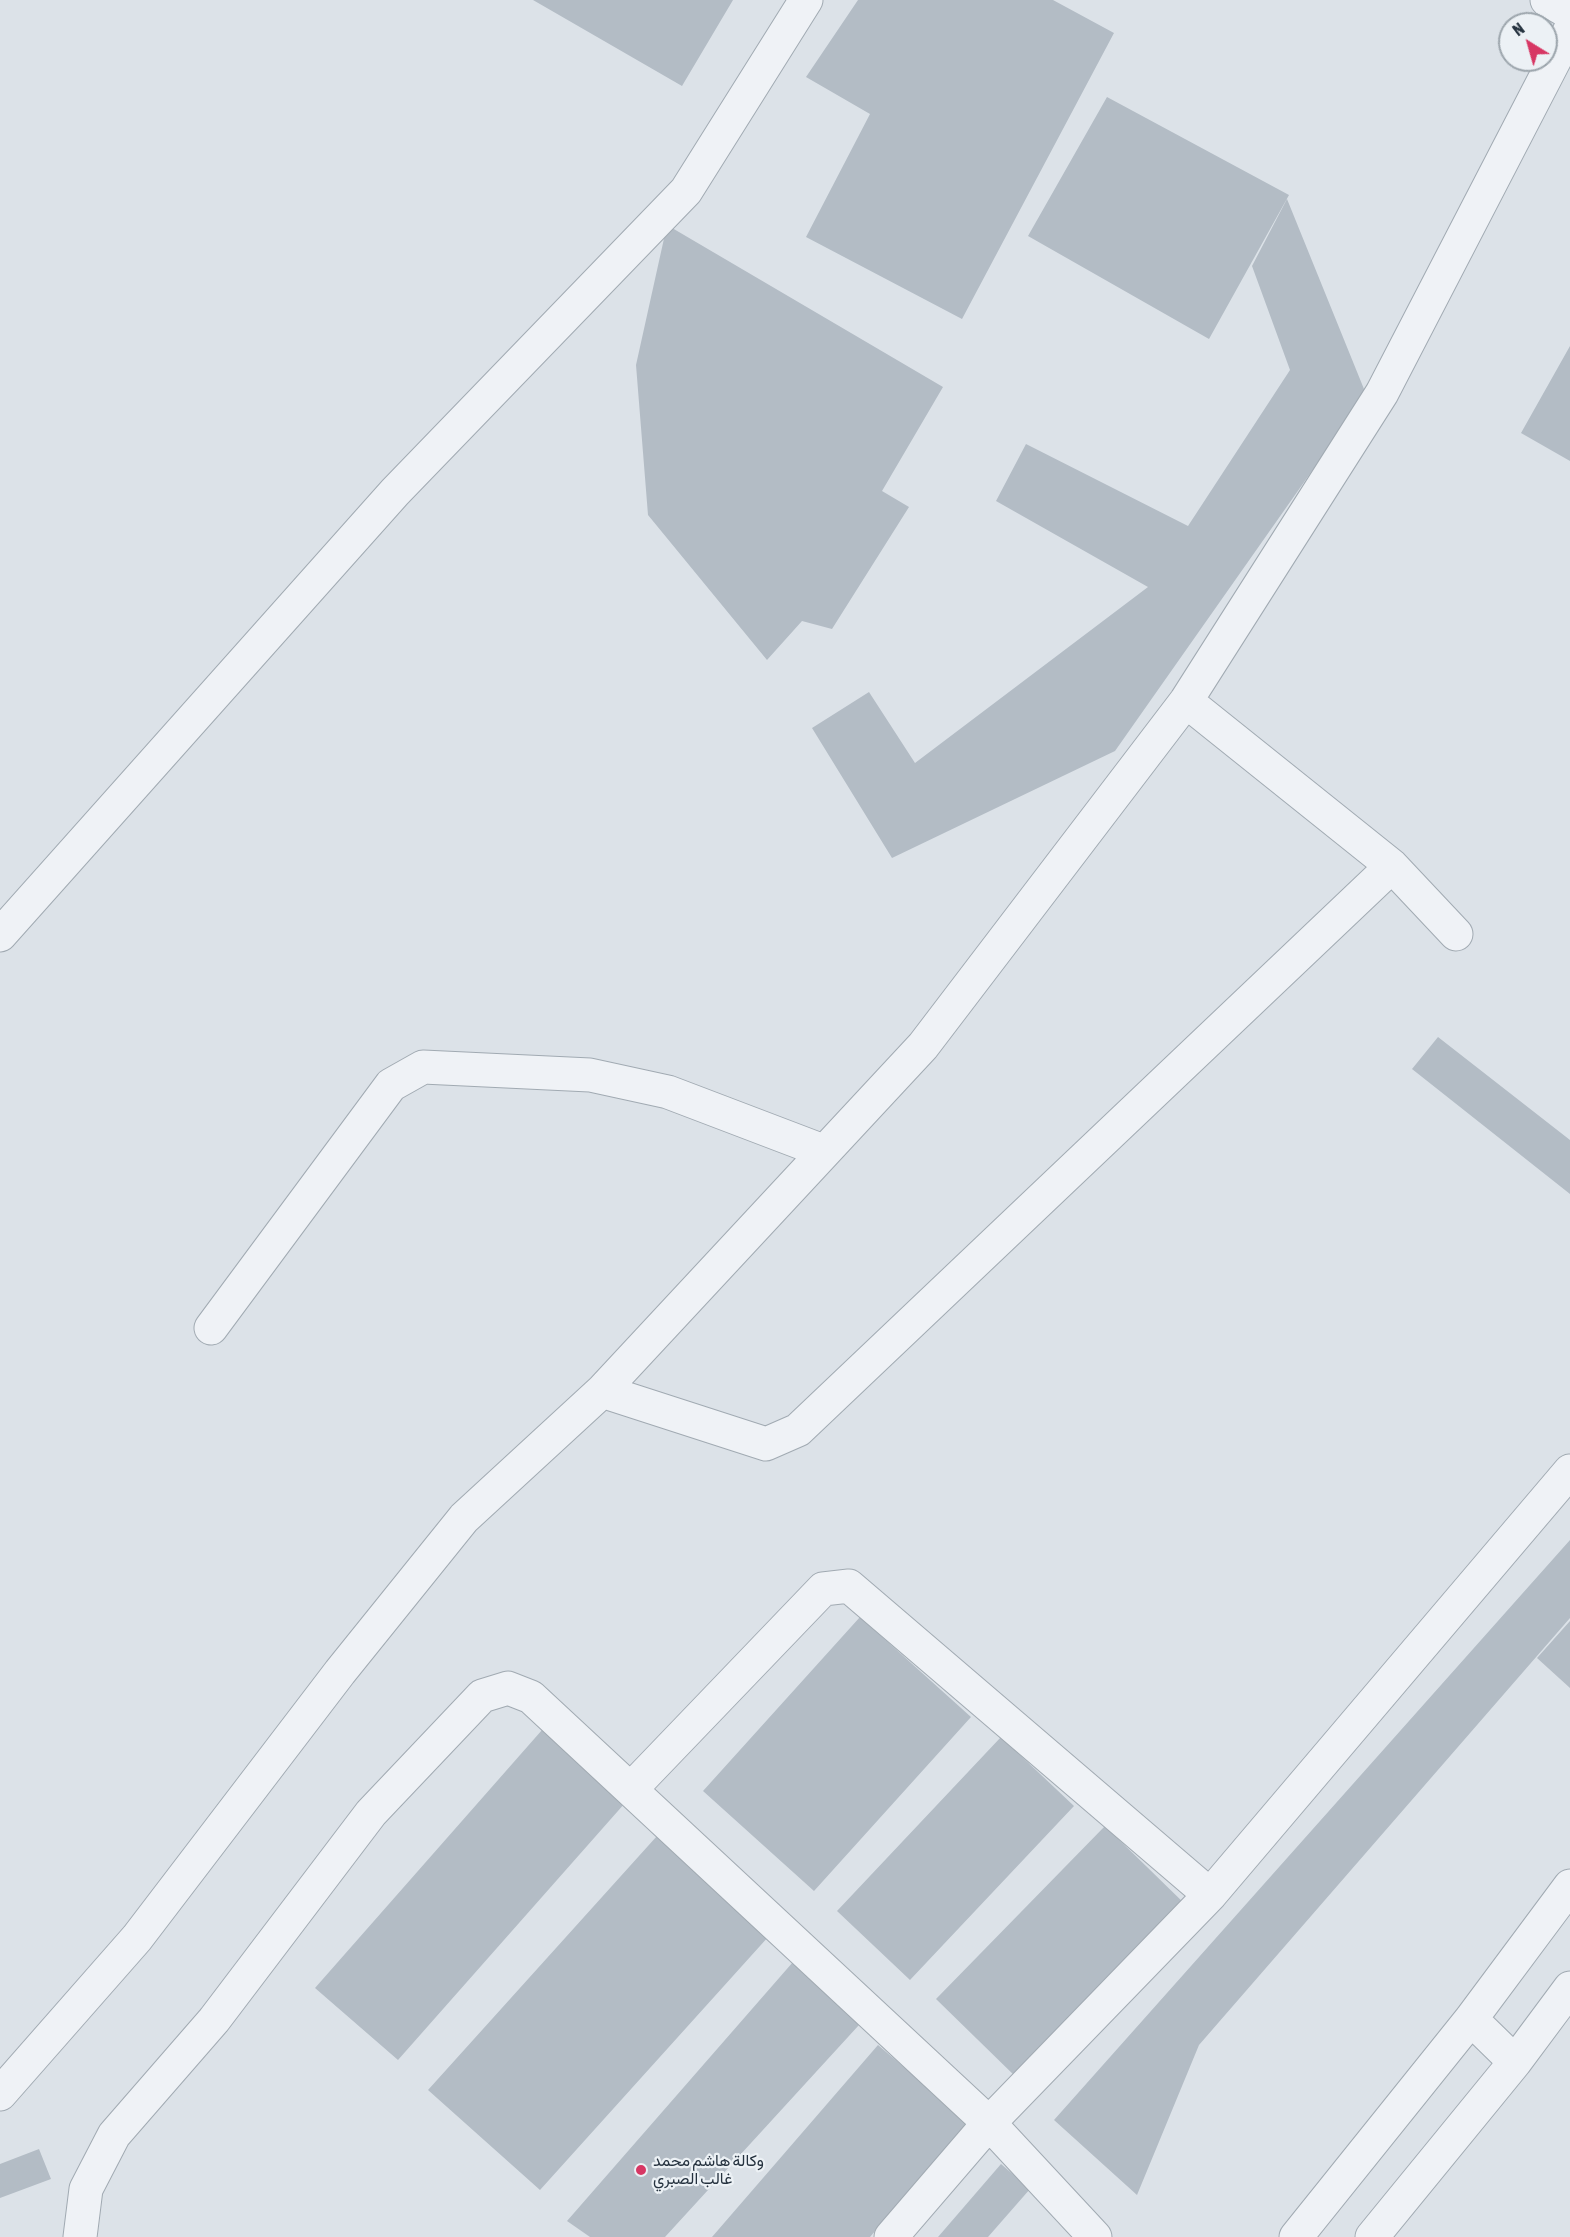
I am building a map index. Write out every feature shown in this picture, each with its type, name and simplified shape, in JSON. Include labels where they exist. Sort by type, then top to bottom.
[{"type":"street","points":[[0,936],[395,492],[686,191],[806,0]]},
{"type":"street","points":[[1547,0],[1570,13]]},
{"type":"street","points":[[0,2094],[137,1938],[340,1672],[464,1518],[602,1391],[923,1046],[1186,700],[1382,393],[1570,30]]},
{"type":"street","points":[[1186,700],[1392,866],[1456,934]]},
{"type":"street","points":[[602,1391],[766,1444],[798,1430],[1392,866]]},
{"type":"street","points":[[211,1328],[391,1085],[423,1067],[590,1075],[668,1092],[823,1151]]},
{"type":"street","points":[[891,2237],[989,2123],[1210,1895],[1570,1471]]},
{"type":"street","points":[[631,1789],[823,1589],[849,1586],[1210,1895]]},
{"type":"street","points":[[80,2237],[86,2189],[114,2135],[214,2020],[371,1813],[482,1696],[508,1689],[531,1697],[989,2123],[1095,2237]]},
{"type":"street","points":[[1296,2237],[1471,2019],[1570,1886]]},
{"type":"street","points":[[1372,2237],[1515,2062],[1570,1988]]},
{"type":"street","points":[[1471,2019],[1515,2062]]},
{"type":"building","points":[[533,0],[733,0],[682,86]]},
{"type":"building","points":[[858,0],[1053,0],[1114,33],[962,319],[806,237],[870,114],[806,77]]},
{"type":"building","points":[[1107,97],[1289,195],[1209,339],[1028,236]]},
{"type":"building","points":[[1287,199],[1366,394],[1115,751],[892,858],[812,728],[869,692],[915,763],[1148,587],[996,501],[1026,444],[1188,526],[1290,370],[1252,266]]},
{"type":"building","points":[[667,225],[943,387],[882,491],[909,507],[832,629],[802,621],[767,660],[648,515],[636,365]]},
{"type":"building","points":[[1570,346],[1570,461],[1521,433]]},
{"type":"building","points":[[1438,1037],[1570,1140],[1570,1194],[1412,1069]]},
{"type":"building","points":[[1570,1540],[1570,1618],[1199,2045],[1137,2195],[1054,2120]]},
{"type":"building","points":[[860,1617],[971,1717],[814,1891],[703,1791]]},
{"type":"building","points":[[1570,1621],[1570,1688],[1537,1658]]},
{"type":"building","points":[[542,1730],[625,1803],[398,2060],[315,1988]]},
{"type":"building","points":[[1001,1737],[1074,1806],[910,1980],[837,1911]]},
{"type":"building","points":[[1105,1826],[1188,1907],[1019,2080],[936,1999]]},
{"type":"building","points":[[657,1836],[769,1936],[540,2190],[428,2090]]},
{"type":"building","points":[[793,1962],[859,2025],[665,2237],[590,2237],[567,2221]]},
{"type":"building","points":[[878,2045],[968,2122],[870,2237],[712,2237]]},
{"type":"building","points":[[39,2149],[51,2179],[0,2198],[0,2164]]},
{"type":"building","points":[[1001,2164],[1030,2189],[988,2237],[938,2237]]},
{"type":"place","name":"وكالة هاشم محمد غالب الصبري","points":[[641,2170]]}]
